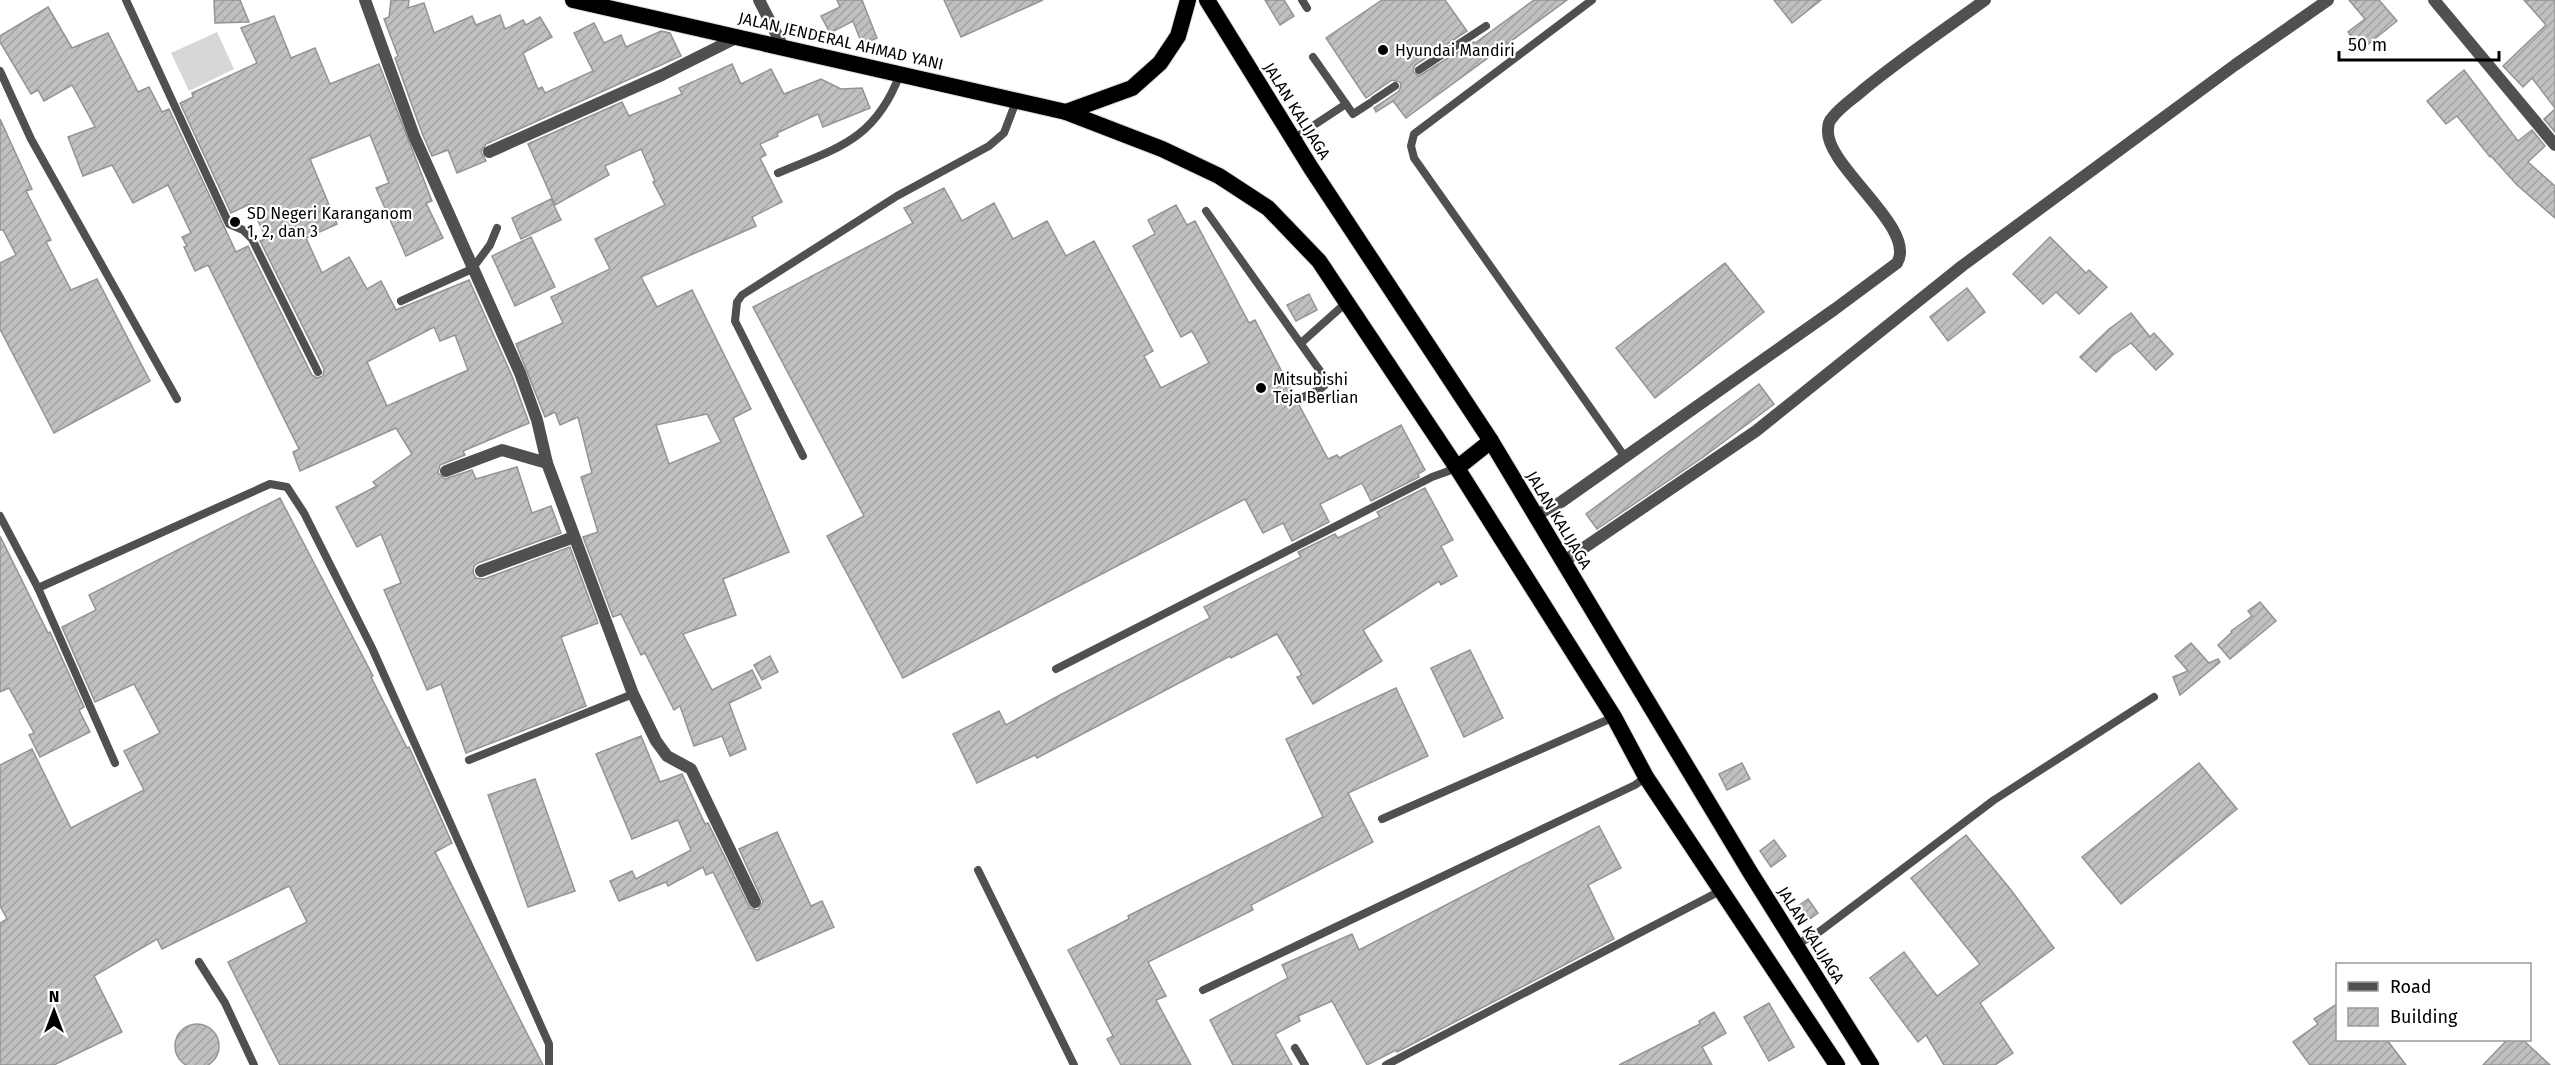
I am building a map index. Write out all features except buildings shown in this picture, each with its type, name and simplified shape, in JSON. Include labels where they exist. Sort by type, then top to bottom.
[{"type":"highway","name":"JALAN JENDERAL AHMAD YANI","points":[[573,0],[1017,99],[1066,112]]},
{"type":"highway","points":[[1066,112],[1132,88],[1160,63],[1178,36],[1188,0]]},
{"type":"highway","name":"JALAN KALIJAGA","points":[[1207,0],[1293,140],[1491,441],[1871,1065]]},
{"type":"highway","points":[[1066,112],[1162,149],[1219,176],[1268,208],[1319,261],[1457,468],[1614,717],[1646,777],[1837,1065]]},
{"type":"highway","points":[[1457,468],[1491,441]]},
{"type":"street","points":[[365,0],[414,136],[520,373],[537,420],[547,463],[633,694],[656,741],[667,756],[691,769],[755,902]]},
{"type":"street","points":[[759,0],[783,47]]},
{"type":"street","points":[[1536,515],[1562,502],[1897,263],[1901,253],[1900,244],[1874,204],[1831,148],[1828,135],[1829,123],[1838,111],[1876,79],[1985,0]]},
{"type":"street","points":[[1563,562],[1756,431],[1962,266],[2235,65],[2328,0]]},
{"type":"street","points":[[2434,0],[2555,145]]},
{"type":"street","points":[[489,152],[662,75],[739,36]]},
{"type":"street","points":[[446,471],[502,450],[547,463]]},
{"type":"street","points":[[481,571],[574,537]]},
{"type":"lane","points":[[126,0],[230,224],[243,230],[252,239],[318,372]]},
{"type":"lane","points":[[1302,0],[1307,8]]},
{"type":"lane","points":[[1592,0],[1414,135],[1411,146],[1414,158],[1626,457]]},
{"type":"lane","points":[[1419,70],[1486,26]]},
{"type":"lane","points":[[1313,57],[1353,114],[1395,86]]},
{"type":"lane","points":[[0,71],[31,139],[177,399]]},
{"type":"lane","points":[[778,173],[846,145],[872,124],[892,96],[901,74]]},
{"type":"lane","points":[[802,456],[735,321],[737,302],[742,295],[897,196],[989,146],[1004,133],[1017,99]]},
{"type":"lane","points":[[1293,140],[1346,104]]},
{"type":"lane","points":[[1206,211],[1325,380],[1319,390],[1299,399]]},
{"type":"lane","points":[[401,301],[472,269],[490,245],[497,228]]},
{"type":"lane","points":[[1301,343],[1347,302]]},
{"type":"lane","points":[[1056,669],[1431,477],[1457,468]]},
{"type":"lane","points":[[38,588],[270,484],[287,488],[304,513],[372,648],[549,1044],[549,1065]]},
{"type":"lane","points":[[0,516],[38,588],[115,763]]},
{"type":"lane","points":[[469,760],[633,694]]},
{"type":"lane","points":[[1796,945],[1819,932],[1994,801],[2154,698]]},
{"type":"lane","points":[[1382,819],[1614,717]]},
{"type":"lane","points":[[1203,990],[1624,790],[1646,777]]},
{"type":"lane","points":[[978,870],[1074,1065]]},
{"type":"lane","points":[[1386,1065],[1722,890]]},
{"type":"lane","points":[[199,962],[225,1003],[254,1065]]},
{"type":"lane","points":[[1295,1048],[1305,1065]]},
{"type":"shaded area","points":[[217,32],[234,69],[189,91],[171,53]]},
{"type":"place","name":"Hyundai Mandiri","points":[[1383,50]]},
{"type":"place","name":"SD Negeri Karanganom 1, 2, dan 3","points":[[235,222]]},
{"type":"place","name":"Mitsubishi Teja Berlian","points":[[1261,388]]}]
